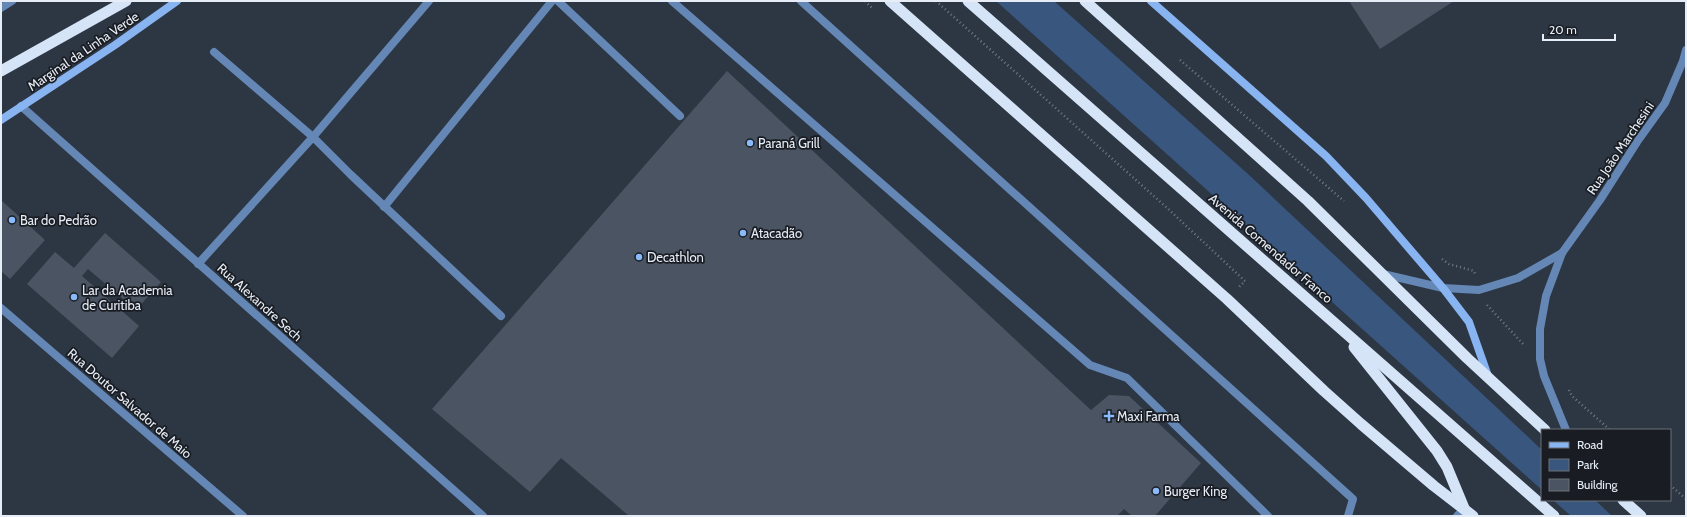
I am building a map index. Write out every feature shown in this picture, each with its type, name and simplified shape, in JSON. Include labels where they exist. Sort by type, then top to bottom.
[{"type":"highway","points":[[1,71],[126,1]]},
{"type":"highway","points":[[890,1],[1227,299],[1324,391],[1465,514]]},
{"type":"highway","name":"Avenida Comendador Franco","points":[[968,1],[1554,516]]},
{"type":"highway","points":[[1085,1],[1284,178],[1489,379],[1544,429]]},
{"type":"highway","points":[[1335,323],[1437,450],[1447,467],[1465,514]]},
{"type":"highway","points":[[1624,501],[1641,516]]},
{"type":"main road","name":"Marginal da Linha Verde","points":[[1,120],[115,45],[177,1]]},
{"type":"main road","points":[[1151,1],[1326,156],[1366,198],[1469,322],[1489,379]]},
{"type":"street","points":[[1,8],[12,1]]},
{"type":"street","points":[[198,264],[313,137],[430,1]]},
{"type":"street","points":[[384,207],[552,1]]},
{"type":"street","points":[[558,1],[680,116]]},
{"type":"street","points":[[672,1],[1090,365],[1127,378],[1268,516]]},
{"type":"street","points":[[801,1],[1353,500],[1348,516]]},
{"type":"street","name":"Rua João Marchesini","points":[[1566,429],[1544,376],[1540,359],[1540,329],[1546,296],[1562,253],[1600,200],[1637,142],[1665,103],[1683,61],[1686,50]]},
{"type":"street","points":[[214,52],[313,137],[384,207],[501,316]]},
{"type":"street","name":"Rua Alexandre Sech","points":[[21,106],[483,516]]},
{"type":"street","name":"Rua João Marchesini","points":[[1382,274],[1442,288],[1480,290],[1518,278],[1562,253]]},
{"type":"street","name":"Rua Doutor Salvador de Maio","points":[[1,308],[243,516]]},
{"type":"path","points":[[936,1],[1166,207],[1245,281]]},
{"type":"path","points":[[1246,118],[1347,204]]},
{"type":"path","points":[[1482,300],[1528,349]]},
{"type":"path","points":[[1569,389],[1572,396],[1609,429]]},
{"type":"path","points":[[1671,486],[1686,500]]},
{"type":"green space","points":[[996,1],[1054,1],[1248,174],[1541,449],[1541,489]]},
{"type":"green space","points":[[1554,501],[1596,501],[1612,516],[1571,516]]},
{"type":"building","points":[[1349,1],[1454,1],[1380,49]]},
{"type":"building","name":"Atacadão","points":[[727,71],[1091,410],[1109,395],[1129,396],[1201,463],[1155,516],[1132,516],[1124,509],[1117,516],[629,516],[561,458],[530,492],[432,409]]},
{"type":"building","name":"Bar do Pedrão","points":[[1,200],[45,240],[10,279],[1,271]]},
{"type":"building","name":"Lar da Academia de Curitiba","points":[[105,233],[161,282],[136,310],[88,269],[82,276],[139,326],[112,358],[27,284],[55,252],[74,268]]},
{"type":"place","name":"Paraná Grill","points":[[750,143]]},
{"type":"place","name":"Bar do Pedrão","points":[[12,220]]},
{"type":"place","name":"Atacadão","points":[[743,233]]},
{"type":"place","name":"Decathlon","points":[[639,257]]},
{"type":"place","name":"Lar da Academia de Curitiba","points":[[74,297]]},
{"type":"place","name":"Maxi Farma","points":[[1109,416]]},
{"type":"place","name":"Burger King","points":[[1156,491]]}]
